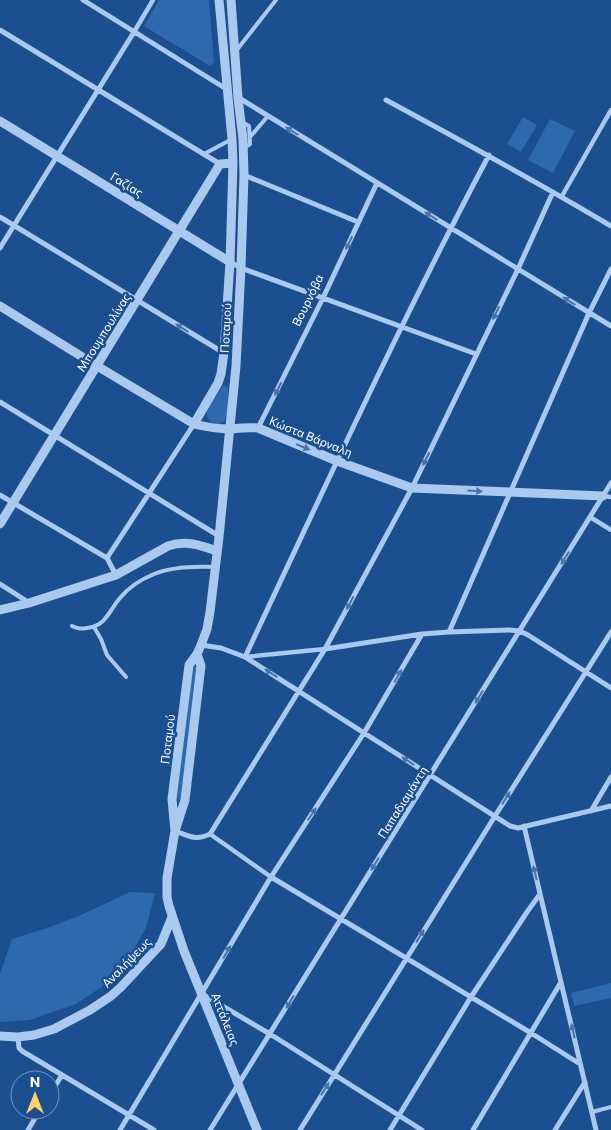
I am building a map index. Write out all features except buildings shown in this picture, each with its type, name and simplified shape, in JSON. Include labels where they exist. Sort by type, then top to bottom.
[{"type":"street","points":[[83,0],[238,98],[611,326]]},
{"type":"street","points":[[0,248],[153,0]]},
{"type":"street","name":"Ποταμού","points":[[194,424],[218,383],[221,374],[230,262],[232,139],[219,0]]},
{"type":"street","name":"Ποταμού","points":[[175,831],[172,799],[189,665],[199,650],[207,629],[210,612],[236,366],[244,148],[238,98],[231,0]]},
{"type":"street","points":[[0,30],[220,164],[233,163]]},
{"type":"street","points":[[386,100],[489,155],[611,226]]},
{"type":"street","points":[[562,196],[611,110]]},
{"type":"street","name":"Γαζίας","points":[[0,121],[241,268],[476,354]]},
{"type":"street","points":[[244,657],[450,228],[489,155]]},
{"type":"street","name":"Μπουμπουλίνας","points":[[0,524],[220,164]]},
{"type":"street","points":[[244,175],[358,222]]},
{"type":"street","name":"Βουρνόβα","points":[[258,428],[377,183]]},
{"type":"street","points":[[175,831],[193,838],[210,834],[325,649],[412,488],[518,269],[553,192]]},
{"type":"street","points":[[0,217],[224,354]]},
{"type":"street","points":[[449,632],[589,313],[611,269]]},
{"type":"street","name":"Κώστα Βάρναλη","points":[[0,306],[194,424],[229,429],[258,428],[337,461],[412,488],[607,496]]},
{"type":"street","points":[[0,402],[219,537]]},
{"type":"street","points":[[106,558],[194,424]]},
{"type":"street","name":"Παπαδιαμάντη","points":[[210,1130],[590,517],[607,496],[611,483]]},
{"type":"street","points":[[0,495],[106,558],[116,575]]},
{"type":"street","points":[[590,517],[611,530]]},
{"type":"street","points":[[0,610],[29,603],[116,575],[176,543],[194,543],[217,551]]},
{"type":"street","points":[[0,584],[29,603]]},
{"type":"street","points":[[244,657],[325,649],[422,634],[509,630],[520,631],[528,635],[611,688]]},
{"type":"street","points":[[300,1130],[494,816],[611,632]]},
{"type":"street","points":[[120,1130],[271,878],[364,733],[422,634]]},
{"type":"street","points":[[199,650],[221,648],[244,657],[510,826],[518,828],[611,806]]},
{"type":"street","name":"Ποταμού","points":[[172,917],[167,888],[175,831],[185,800],[201,666],[199,650]]},
{"type":"street","points":[[591,811],[611,777]]},
{"type":"street","points":[[524,826],[596,1130]]},
{"type":"street","points":[[210,834],[271,878],[580,1064]]},
{"type":"street","points":[[390,1130],[471,997],[540,894]]},
{"type":"street","name":"Αττάλειας","points":[[172,917],[257,1130]]},
{"type":"street","name":"Αναλήψεως","points":[[0,1036],[18,1037],[54,1029],[90,1010],[111,996],[161,944],[172,917]]},
{"type":"street","points":[[473,1130],[561,982]]},
{"type":"street","points":[[202,994],[270,1034],[422,1130]]},
{"type":"street","points":[[18,1037],[19,1048],[22,1051],[154,1130]]},
{"type":"street","points":[[555,1130],[585,1082]]},
{"type":"lane","points":[[235,53],[276,0]]},
{"type":"lane","points":[[250,137],[268,116]]},
{"type":"lane","points":[[241,121],[249,126],[250,144],[244,148]]},
{"type":"lane","points":[[204,154],[232,139]]},
{"type":"lane","points":[[72,626],[79,629],[102,624],[120,597],[130,588],[154,574],[203,566],[216,567]]},
{"type":"lane","points":[[94,627],[101,639],[106,655],[126,677]]},
{"type":"lane","points":[[592,1112],[611,1108]]},
{"type":"shaded area","points":[[159,0],[209,1],[214,62],[210,66],[144,26]]},
{"type":"shaded area","points":[[523,117],[537,125],[521,152],[507,144]]},
{"type":"shaded area","points":[[550,119],[575,131],[553,173],[528,160]]},
{"type":"shaded area","points":[[223,386],[228,388],[227,414],[223,422],[217,424],[209,420],[207,414]]},
{"type":"shaded area","points":[[191,666],[197,666],[183,800],[175,799]]},
{"type":"shaded area","points":[[130,892],[155,893],[146,928],[118,976],[76,1004],[30,1020],[0,1022],[0,974],[12,939],[81,915]]},
{"type":"shaded area","points":[[611,983],[611,998],[574,1006],[571,993]]}]
